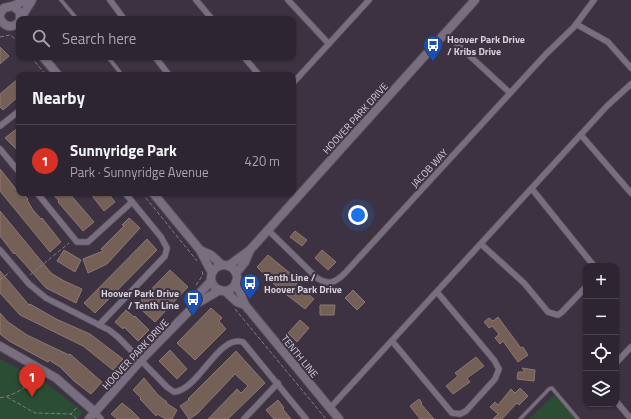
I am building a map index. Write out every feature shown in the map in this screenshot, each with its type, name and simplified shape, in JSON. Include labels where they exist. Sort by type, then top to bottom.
[{"type":"street","points":[[0,13],[9,4],[26,0]]},
{"type":"street","points":[[19,16],[32,0]]},
{"type":"street","points":[[110,0],[122,16]]},
{"type":"street","points":[[196,0],[209,16]]},
{"type":"street","points":[[288,0],[329,44]]},
{"type":"street","points":[[296,80],[369,0]]},
{"type":"street","name":"HOOVER PARK DRIVE","points":[[225,265],[250,250],[475,0]]},
{"type":"street","name":"JACOB WAY","points":[[268,230],[317,278],[326,283],[336,282],[346,273],[510,93],[576,24],[594,0]]},
{"type":"street","points":[[9,4],[20,12],[17,16]]},
{"type":"street","points":[[0,18],[2,23],[13,23]]},
{"type":"street","points":[[576,24],[608,42],[631,68]]},
{"type":"street","points":[[445,34],[510,93]]},
{"type":"street","points":[[46,60],[56,72]]},
{"type":"street","points":[[156,60],[166,72]]},
{"type":"street","points":[[247,60],[257,72]]},
{"type":"street","points":[[330,408],[581,135],[631,84]]},
{"type":"street","points":[[0,126],[16,113]]},
{"type":"street","points":[[581,135],[631,193]]},
{"type":"street","points":[[0,149],[16,168]]},
{"type":"street","points":[[532,190],[592,263]]},
{"type":"street","points":[[39,196],[77,242],[88,242],[132,202]]},
{"type":"street","points":[[99,325],[164,256],[166,248],[165,242],[127,196]]},
{"type":"street","points":[[155,196],[200,250],[212,277],[213,285],[222,290],[232,288],[236,282],[236,273],[212,256],[200,250]]},
{"type":"street","points":[[481,244],[524,283],[548,312],[558,315],[583,290]]},
{"type":"street","points":[[0,250],[25,280],[46,298],[99,325],[118,337],[174,392],[180,391],[227,345],[239,340],[243,342],[278,383],[306,419]]},
{"type":"street","name":"HOOVER PARK DRIVE","points":[[236,273],[245,262],[250,250]]},
{"type":"street","points":[[212,277],[218,266],[225,265]]},
{"type":"street","name":"HOOVER PARK DRIVE","points":[[196,304],[199,294],[212,277]]},
{"type":"street","name":"TENTH LINE","points":[[236,282],[245,305],[338,419]]},
{"type":"street","name":"HOOVER PARK DRIVE","points":[[89,419],[141,360],[196,304],[222,290]]},
{"type":"street","name":"TENTH LINE","points":[[222,290],[237,302],[245,305]]},
{"type":"street","points":[[392,341],[452,413],[460,414],[466,411],[492,384],[499,369],[494,360],[437,292]]},
{"type":"street","points":[[0,346],[56,378],[101,419]]},
{"type":"street","points":[[619,359],[631,347]]},
{"type":"street","points":[[244,419],[278,383]]},
{"type":"street","points":[[619,405],[631,419]]},
{"type":"lane","points":[[61,0],[74,16]]},
{"type":"lane","points":[[110,60],[120,72]]},
{"type":"lane","points":[[520,419],[549,389],[552,388],[578,419]]},
{"type":"path","points":[[0,37],[10,35],[16,40]]},
{"type":"path","points":[[34,60],[44,72]]},
{"type":"path","points":[[144,196],[200,264]]},
{"type":"path","points":[[25,280],[74,239]]},
{"type":"path","points":[[0,280],[15,267]]},
{"type":"path","points":[[196,285],[203,275],[202,269]]},
{"type":"path","points":[[234,307],[326,419]]},
{"type":"path","points":[[0,398],[16,394],[26,387],[40,370]]},
{"type":"path","points":[[7,396],[35,413],[71,414],[77,419]]},
{"type":"path","points":[[71,414],[82,401]]},
{"type":"green space","points":[[0,359],[45,382],[83,412],[77,419],[0,419]]},
{"type":"green space","points":[[556,393],[577,419],[529,419]]},
{"type":"building","points":[[0,47],[9,56],[0,64]]},
{"type":"building","points":[[16,81],[16,99],[3,110],[0,107],[0,94]]},
{"type":"building","points":[[16,129],[16,149],[5,138]]},
{"type":"building","points":[[0,169],[16,189],[16,196],[25,196],[28,199],[27,200],[33,210],[41,219],[42,218],[61,242],[50,252],[0,191]]},
{"type":"building","points":[[55,196],[72,196],[94,222],[83,231],[58,202],[59,201]]},
{"type":"building","points":[[92,196],[110,196],[115,202],[104,211]]},
{"type":"building","points":[[0,211],[51,273],[82,289],[76,303],[46,288],[15,253],[14,254],[0,236]]},
{"type":"building","points":[[129,218],[140,228],[107,264],[88,273],[83,259],[103,251],[101,249],[124,226],[122,225]]},
{"type":"building","points":[[295,231],[307,240],[302,246],[290,237]]},
{"type":"building","points":[[147,239],[157,250],[95,313],[84,303]]},
{"type":"building","points":[[64,250],[81,260],[75,272],[57,261]]},
{"type":"building","points":[[322,250],[336,262],[328,270],[315,258]]},
{"type":"building","points":[[268,255],[291,274],[288,276],[314,299],[305,309],[278,288],[257,267]]},
{"type":"building","points":[[170,270],[188,287],[155,322],[136,305]]},
{"type":"building","points":[[0,271],[29,305],[30,304],[56,319],[90,334],[123,359],[113,370],[83,346],[20,315],[0,293]]},
{"type":"building","points":[[353,290],[365,302],[357,310],[345,298]]},
{"type":"building","points":[[320,305],[335,305],[334,315],[320,315]]},
{"type":"building","points":[[211,308],[222,318],[219,321],[226,329],[195,360],[177,343]]},
{"type":"building","points":[[126,310],[134,317],[135,316],[149,330],[138,341],[124,327],[123,329],[115,322]]},
{"type":"building","points":[[0,313],[8,322],[27,335],[69,355],[70,354],[102,382],[91,394],[74,381],[60,367],[49,360],[48,362],[9,341],[0,334]]},
{"type":"building","points":[[498,317],[528,355],[518,362],[503,341],[500,344],[495,338],[499,334],[492,326],[489,328],[484,322],[489,318],[493,321]]},
{"type":"building","points":[[300,320],[309,328],[297,342],[288,333]]},
{"type":"building","points":[[170,350],[187,369],[177,379],[159,361]]},
{"type":"building","points":[[236,351],[265,383],[228,419],[208,419],[237,389],[241,393],[248,386],[235,374],[197,414],[189,419],[180,406],[189,400],[188,399]]},
{"type":"building","points":[[476,357],[484,366],[467,378],[470,382],[453,394],[446,386],[458,376],[455,373]]},
{"type":"building","points":[[522,368],[535,370],[534,381],[517,379],[518,372],[525,372]]},
{"type":"building","points":[[144,378],[158,395],[167,402],[166,403],[177,410],[172,419],[166,419],[157,414],[156,416],[133,390]]},
{"type":"building","points":[[520,388],[528,396],[519,405],[517,403],[502,419],[493,419],[498,414],[490,407],[495,402],[498,405],[511,389],[515,393]]},
{"type":"building","points":[[419,399],[422,403],[421,404],[434,419],[420,419],[410,406]]},
{"type":"building","points":[[278,400],[291,419],[274,419],[266,410]]},
{"type":"building","points":[[122,403],[140,419],[117,419],[111,414]]},
{"type":"place","name":"Hoover Park Drive / Kribs Drive","points":[[433,62]]},
{"type":"place","name":"Tenth Line / Hoover Park Drive","points":[[250,300]]},
{"type":"place","name":"Hoover Park Drive / Tenth Line","points":[[193,316]]},
{"type":"place","name":"Sunnyridge Park","points":[[32,397]]}]
